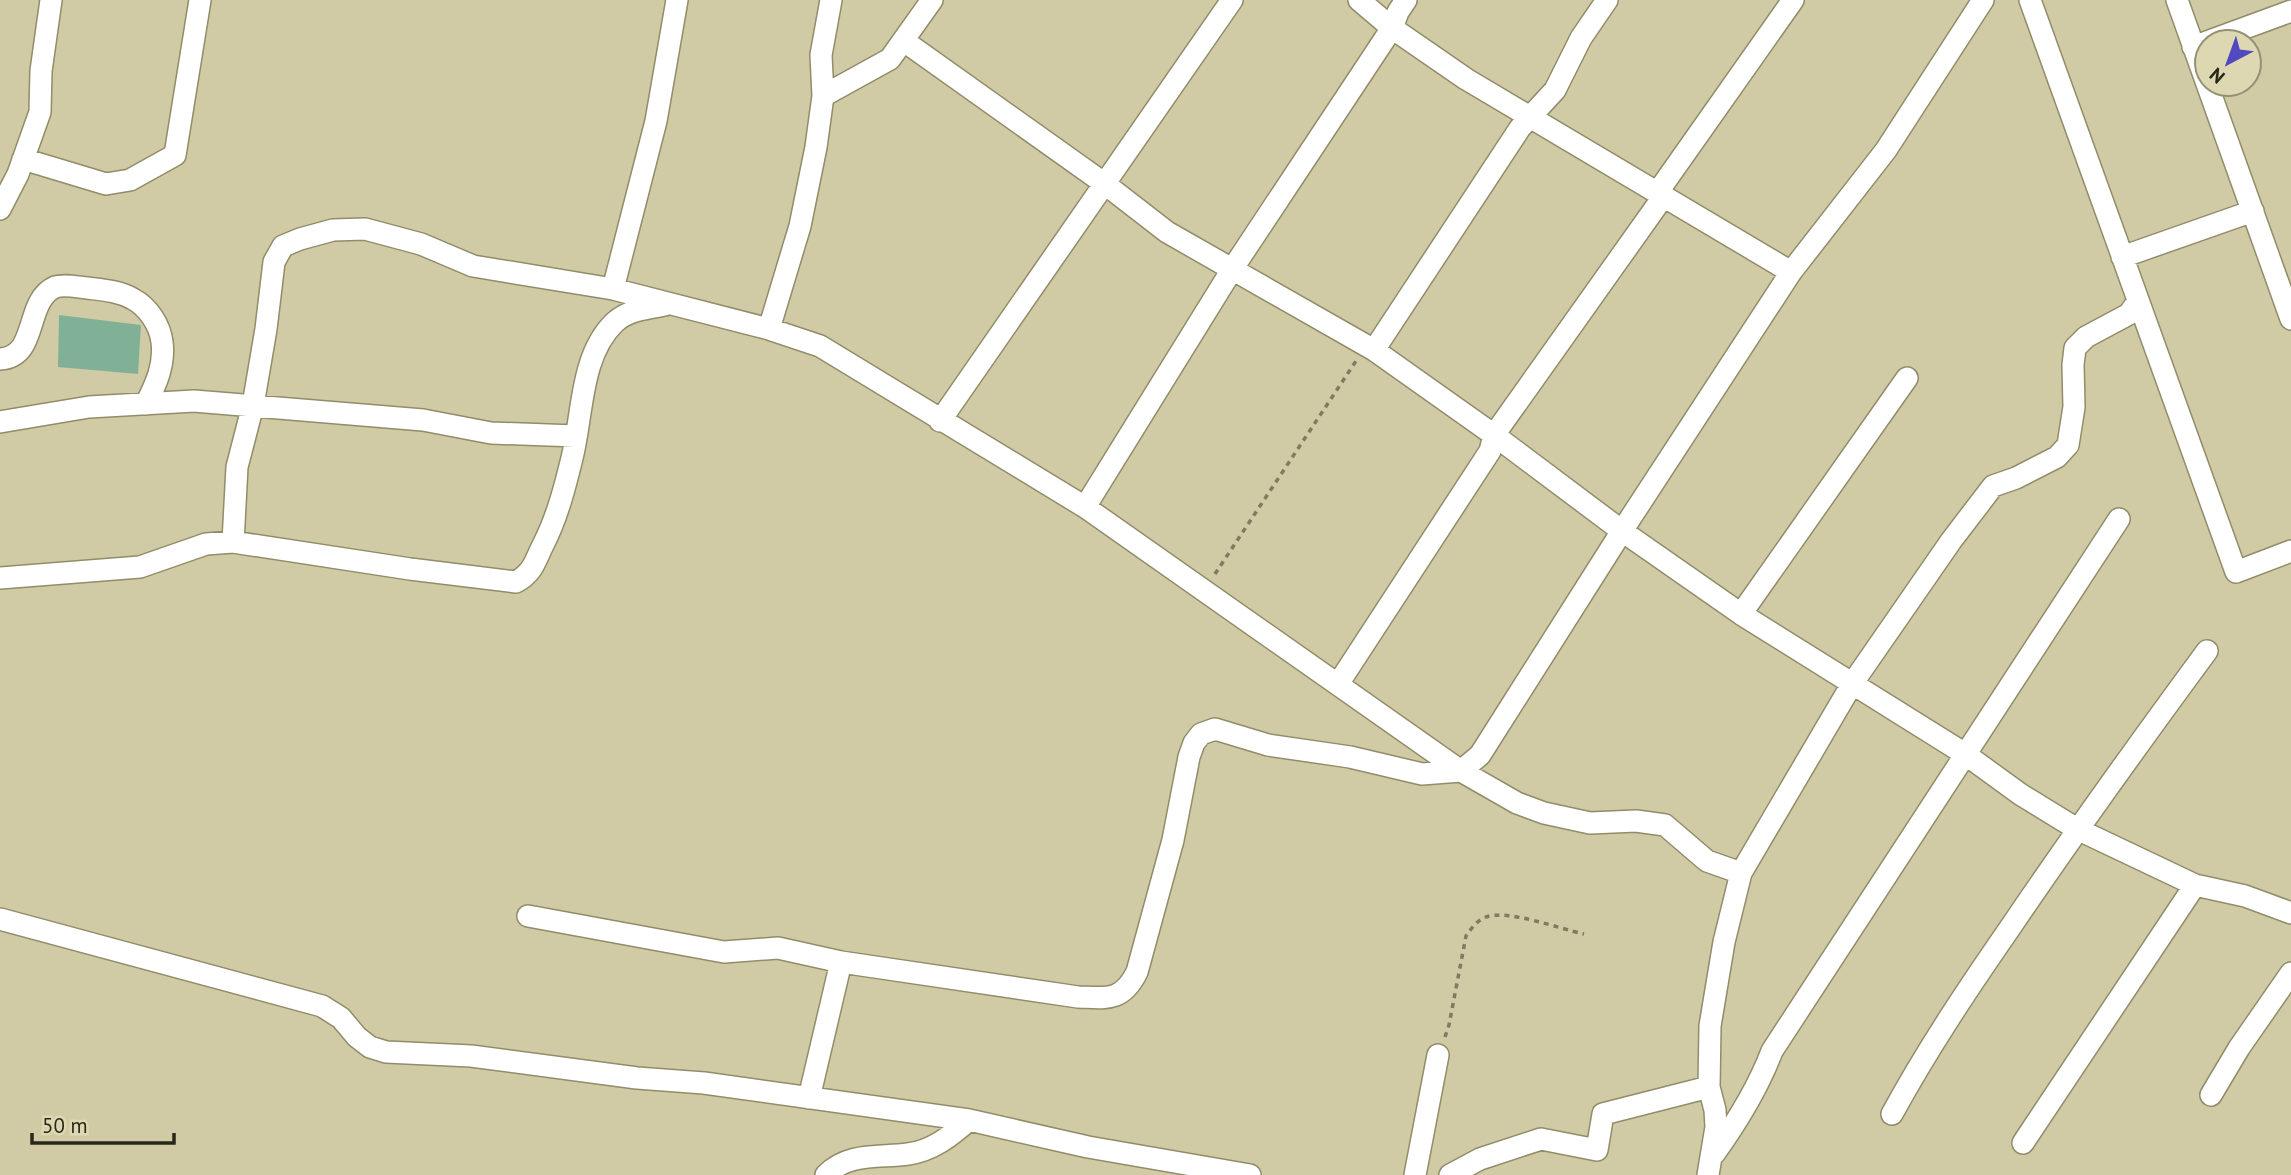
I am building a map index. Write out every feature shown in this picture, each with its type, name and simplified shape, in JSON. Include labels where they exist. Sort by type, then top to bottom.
[{"type":"street","points":[[0,209],[14,167],[40,112],[41,71],[51,0]]},
{"type":"street","points":[[14,167],[106,184],[130,180],[175,155],[200,0]]},
{"type":"street","points":[[613,289],[656,121],[677,0]]},
{"type":"street","points":[[769,329],[800,226],[816,147],[823,96],[821,55],[831,0]]},
{"type":"street","points":[[823,96],[890,59],[932,0]]},
{"type":"street","points":[[940,421],[1232,0]]},
{"type":"street","points":[[1359,0],[1392,28],[1466,79],[1791,272]]},
{"type":"street","points":[[1085,507],[1233,268],[1392,28],[1406,0]]},
{"type":"street","points":[[1371,347],[1530,115],[1555,90],[1581,38],[1606,0]]},
{"type":"street","points":[[1338,684],[1490,451],[1494,435],[1663,197],[1662,186],[1793,0]]},
{"type":"street","points":[[528,916],[724,952],[778,948],[841,962],[1078,997],[1112,998],[1131,985],[1137,972],[1173,841],[1189,757],[1201,734],[1215,729],[1268,745],[1350,757],[1422,774],[1461,771],[1480,754],[1791,272],[1886,150],[1983,0]]},
{"type":"street","points":[[2030,0],[2236,572],[2291,551]]},
{"type":"street","points":[[2177,0],[2193,47]]},
{"type":"street","points":[[2243,28],[2288,11]]},
{"type":"street","points":[[904,41],[1105,184],[1167,232],[1371,347],[1622,531],[1741,614],[1965,754],[2020,794],[2077,829],[2195,886],[2245,896],[2291,913]]},
{"type":"street","points":[[2212,98],[2291,319]]},
{"type":"street","points":[[2122,257],[2253,211]]},
{"type":"street","points":[[233,542],[237,467],[253,405],[274,262],[283,246],[300,239],[333,230],[365,229],[421,244],[472,266],[613,289],[769,329],[820,346],[1085,507],[1461,771],[1517,803],[1544,813],[1590,823],[1636,821],[1665,825],[1707,861],[1741,873]]},
{"type":"street","points":[[0,359],[9,359],[19,352],[27,340],[41,303],[48,292],[57,286],[117,292],[146,308],[162,343],[162,367],[146,404]]},
{"type":"street","points":[[1711,1165],[1716,1127],[1709,1087],[1710,1026],[1724,942],[1741,873],[1852,684],[1951,541],[1993,486],[2016,478],[2057,457],[2068,445],[2074,407],[2075,348],[2086,337],[2129,314],[2138,301]]},
{"type":"street","points":[[0,578],[140,567],[205,544],[233,542],[516,582],[527,576],[537,564],[551,529],[572,459],[594,354],[604,335],[617,321],[631,312],[674,304]]},
{"type":"street","points":[[1741,614],[1906,378]]},
{"type":"street","points":[[0,422],[89,407],[194,401],[423,420],[491,433],[576,436]]},
{"type":"street","points":[[1711,1165],[1765,1072],[1772,1051],[2119,519]]},
{"type":"street","points":[[1892,1114],[1947,1021],[2077,829],[2207,651]]},
{"type":"street","points":[[2023,1143],[2195,886]]},
{"type":"street","points":[[0,919],[322,1006],[341,1018],[357,1037],[386,1052],[471,1056],[637,1078],[704,1083],[969,1120],[1077,1144],[1250,1175]]},
{"type":"street","points":[[810,1098],[841,962]]},
{"type":"street","points":[[2211,1095],[2239,1048],[2291,973]]},
{"type":"street","points":[[1415,1175],[1438,1055]]},
{"type":"street","points":[[1450,1175],[1480,1159],[1541,1139],[1597,1150],[1603,1114],[1709,1087]]},
{"type":"street","points":[[826,1175],[849,1160],[909,1154],[931,1147],[948,1138],[969,1120]]},
{"type":"path","points":[[1204,591],[1371,347]]},
{"type":"path","points":[[1438,1055],[1449,1025],[1466,936],[1474,925],[1487,917],[1508,916],[1584,934]]},
{"type":"green space","points":[[59,315],[141,325],[138,374],[58,367]]}]
